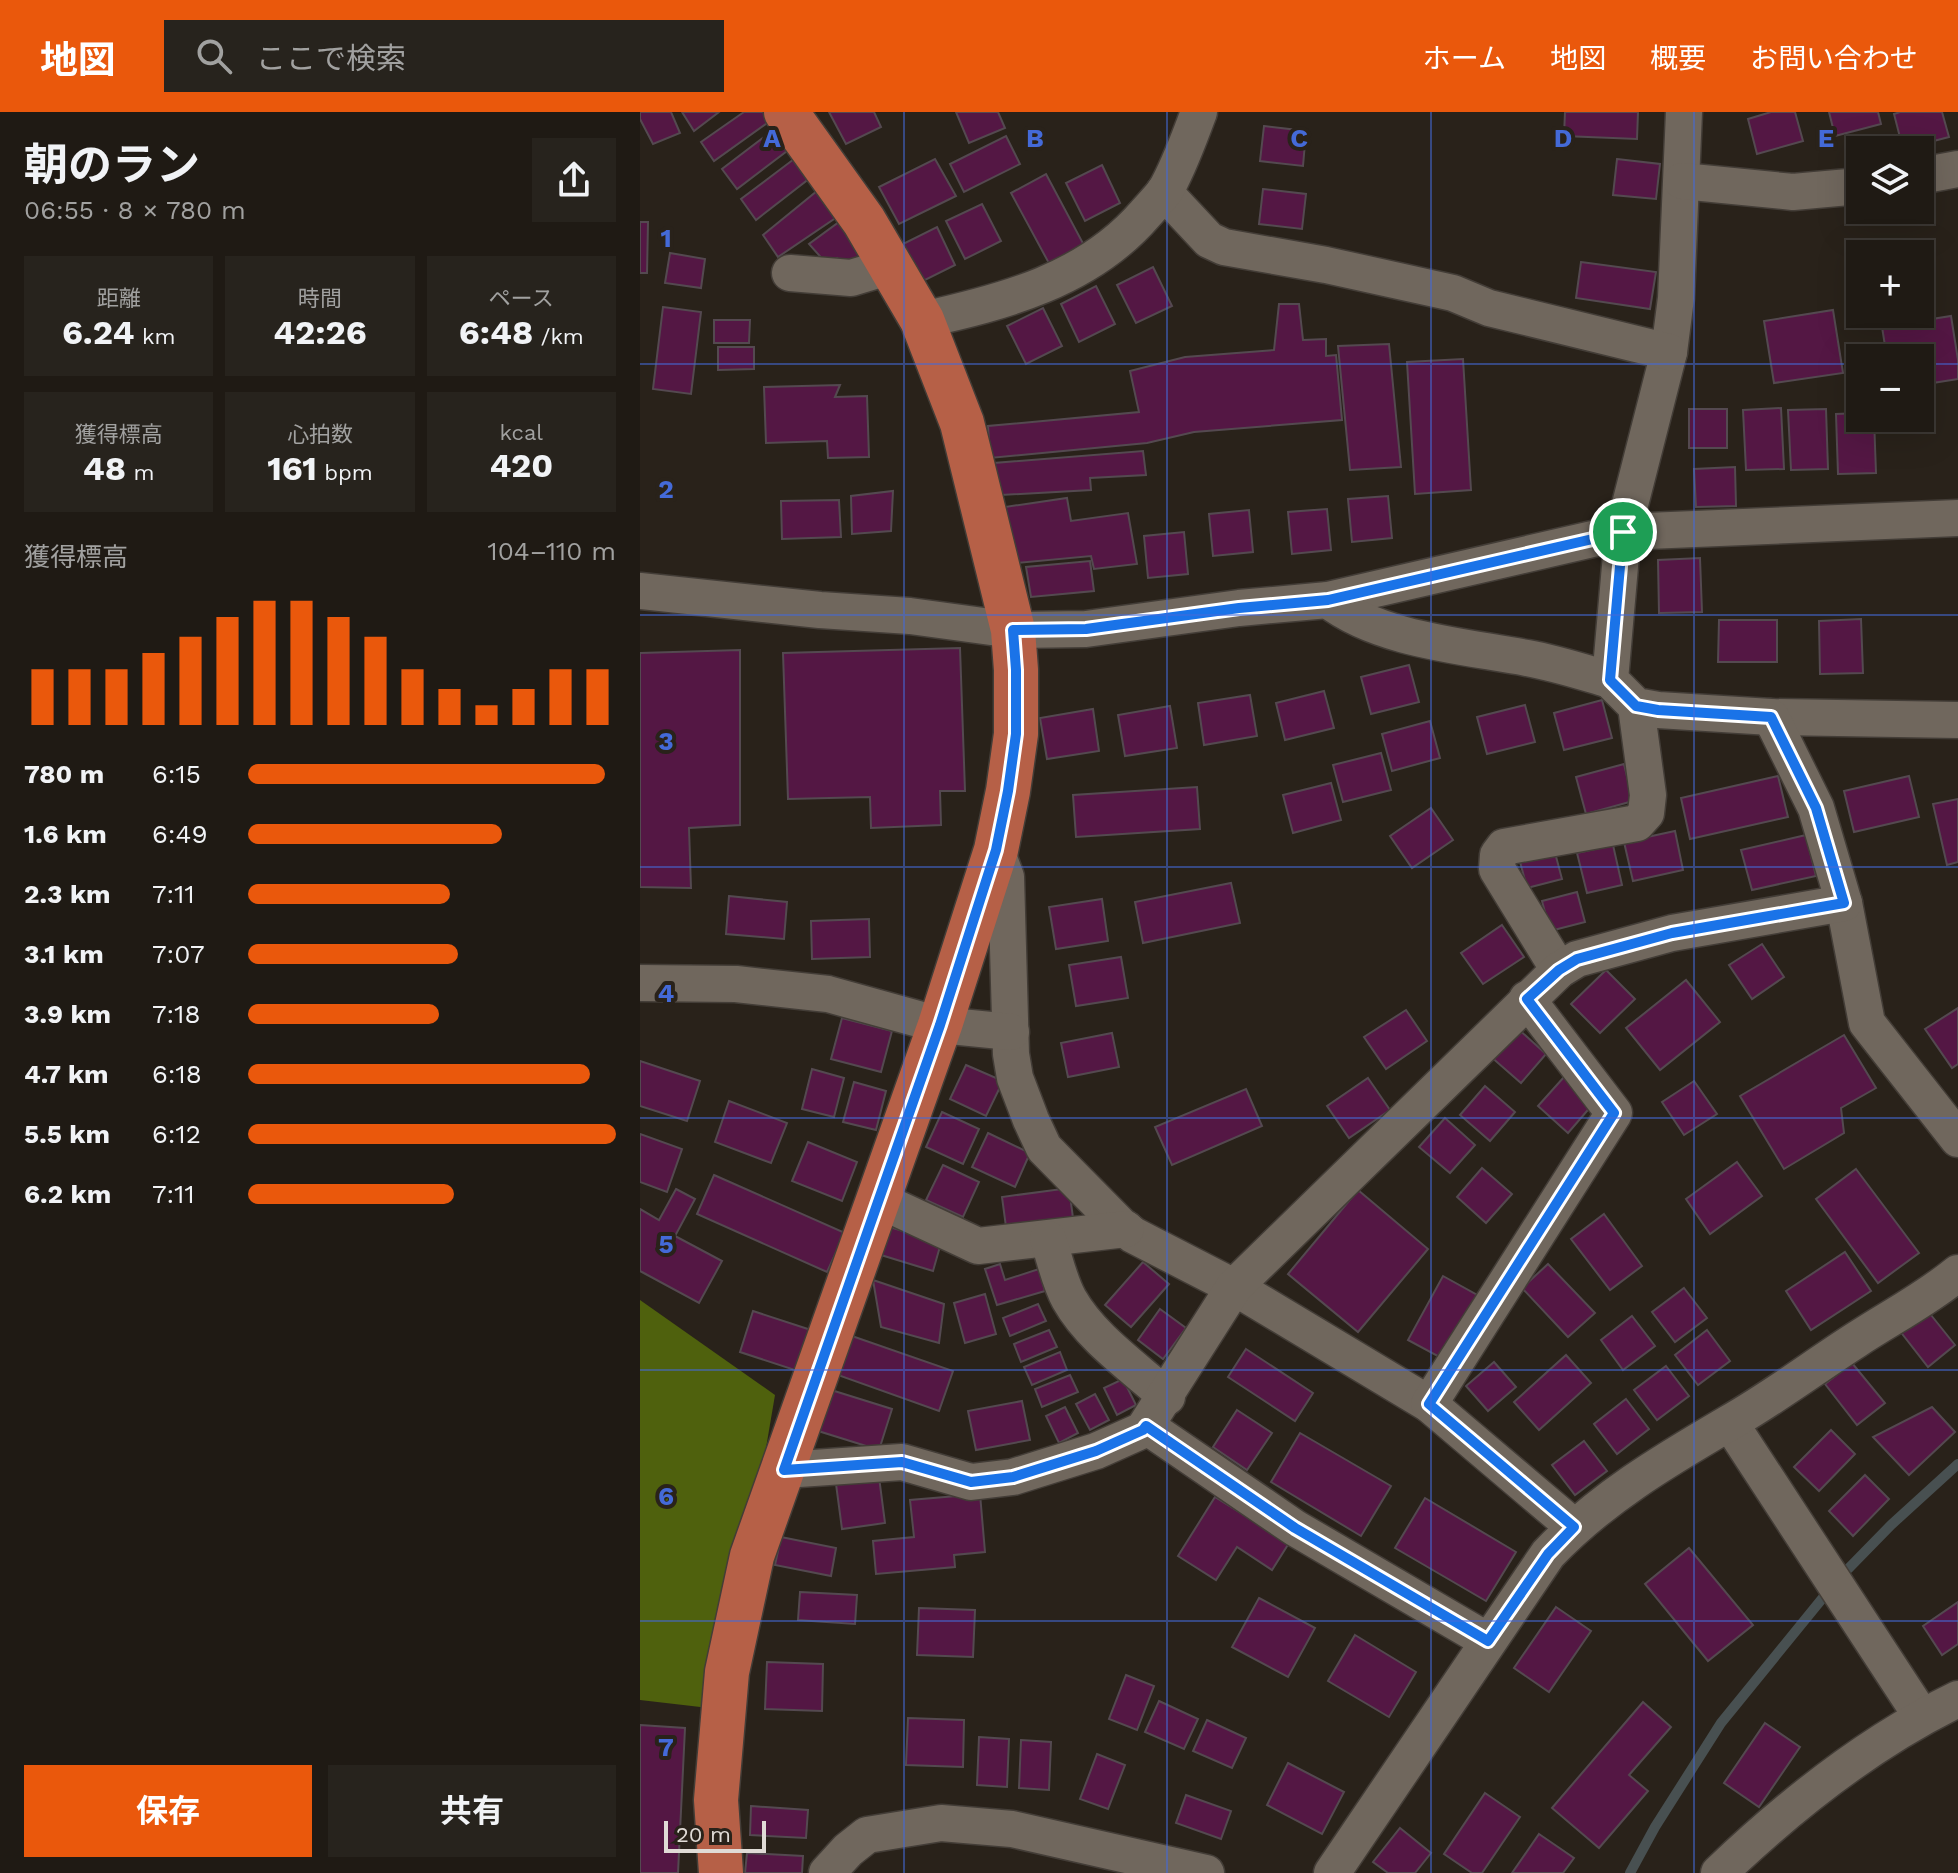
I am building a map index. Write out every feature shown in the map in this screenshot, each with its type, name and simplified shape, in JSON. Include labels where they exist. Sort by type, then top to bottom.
[{"type":"main road","points":[[721,1873],[716,1800],[727,1672],[752,1556],[940,1025],[996,850],[1016,734],[1013,630],[962,423],[922,320],[864,221],[786,112]]},
{"type":"street","points":[[922,320],[983,307],[1065,276],[1099,256],[1133,228],[1164,192],[1199,112]]},
{"type":"street","points":[[1610,680],[1623,532],[1669,352],[1676,298],[1684,112]]},
{"type":"street","points":[[1934,173],[1958,169]]},
{"type":"street","points":[[1682,181],[1793,192],[1846,187]]},
{"type":"street","points":[[1164,192],[1209,240],[1224,247],[1294,258],[1453,293],[1489,308],[1669,352]]},
{"type":"street","points":[[790,273],[851,278],[891,266]]},
{"type":"street","points":[[640,591],[910,616],[1013,630],[1086,629],[1239,608],[1328,600],[1623,532],[1958,518]]},
{"type":"street","points":[[1328,600],[1346,614],[1386,629],[1531,658],[1610,680],[1636,706],[1771,717],[1958,720]]},
{"type":"street","points":[[1559,970],[1497,869],[1498,855],[1504,847],[1637,823],[1646,813],[1648,795],[1636,706]]},
{"type":"street","points":[[1771,717],[1816,808],[1844,903],[1867,1023],[1958,1139]]},
{"type":"street","points":[[996,850],[1006,877],[1015,1078],[1044,1148],[1126,1229],[1234,1287],[1429,1404],[1574,1527]]},
{"type":"street","points":[[784,1470],[902,1462],[971,1482],[1013,1477],[1096,1451],[1143,1430],[1234,1287],[1559,970],[1577,959],[1672,933],[1844,903]]},
{"type":"street","points":[[640,983],[736,984],[828,994],[940,1025],[1011,1032]]},
{"type":"street","points":[[1429,1404],[1614,1113],[1527,999]]},
{"type":"street","points":[[879,1200],[978,1246],[1126,1229]]},
{"type":"street","points":[[1048,1239],[1066,1293],[1156,1411],[1295,1528],[1488,1641]]},
{"type":"street","points":[[1332,1873],[1548,1554],[1574,1527],[1641,1475],[1730,1423],[1860,1337],[1917,1305],[1958,1273]]},
{"type":"street","points":[[1730,1423],[1922,1717]]},
{"type":"street","points":[[1719,1873],[1792,1807],[1897,1731],[1958,1699]]},
{"type":"street","points":[[827,1873],[867,1835],[941,1823],[1012,1829],[1206,1873]]},
{"type":"green space","points":[[640,1300],[775,1395],[758,1495],[709,1708],[640,1700]]},
{"type":"building","points":[[640,112],[671,112],[680,133],[653,144],[640,119]]},
{"type":"building","points":[[682,112],[719,112],[694,131]]},
{"type":"building","points":[[744,112],[763,112],[770,121],[714,161],[701,142]]},
{"type":"building","points":[[829,112],[874,112],[881,127],[846,144]]},
{"type":"building","points":[[956,112],[998,112],[1005,128],[969,143]]},
{"type":"building","points":[[1565,112],[1638,112],[1637,139],[1564,136]]},
{"type":"building","points":[[1771,112],[1795,112],[1803,141],[1757,154],[1748,119]]},
{"type":"building","points":[[1829,112],[1878,112],[1881,124],[1835,136]]},
{"type":"building","points":[[1942,112],[1949,137],[1934,141],[1934,136],[1900,136],[1894,114]]},
{"type":"building","points":[[1264,126],[1306,131],[1303,166],[1260,161]]},
{"type":"building","points":[[776,128],[791,148],[737,189],[722,169]]},
{"type":"building","points":[[1006,136],[1020,164],[964,192],[950,164]]},
{"type":"building","points":[[794,159],[810,178],[756,220],[741,199]]},
{"type":"building","points":[[935,159],[956,196],[899,224],[879,187]]},
{"type":"building","points":[[1617,159],[1660,164],[1656,199],[1613,195]]},
{"type":"building","points":[[1102,165],[1120,203],[1085,221],[1066,183]]},
{"type":"building","points":[[1046,174],[1086,249],[1051,267],[1011,193]]},
{"type":"building","points":[[1263,189],[1306,194],[1302,229],[1259,224]]},
{"type":"building","points":[[817,191],[837,217],[778,257],[763,235]]},
{"type":"building","points":[[982,204],[1001,241],[965,259],[946,221]]},
{"type":"building","points":[[640,222],[648,222],[647,273],[640,273]]},
{"type":"building","points":[[839,222],[862,254],[846,266],[837,258],[826,263],[809,244]]},
{"type":"building","points":[[937,227],[955,265],[919,283],[901,245]]},
{"type":"building","points":[[670,253],[705,259],[701,288],[665,283]]},
{"type":"building","points":[[1581,262],[1656,272],[1650,309],[1576,298]]},
{"type":"building","points":[[1153,267],[1172,306],[1136,323],[1117,285]]},
{"type":"building","points":[[1096,286],[1115,324],[1079,342],[1061,304]]},
{"type":"building","points":[[1279,304],[1299,304],[1303,340],[1326,339],[1326,356],[1336,355],[1342,420],[1194,432],[1147,443],[990,458],[988,426],[1139,412],[1130,371],[1185,357],[1274,350]]},
{"type":"building","points":[[663,307],[701,312],[691,394],[653,389]]},
{"type":"building","points":[[1043,308],[1062,346],[1026,364],[1007,326]]},
{"type":"building","points":[[1833,310],[1843,373],[1774,383],[1764,321]]},
{"type":"building","points":[[1951,316],[1958,379],[1934,383],[1934,344],[1885,344],[1882,328],[1934,328],[1934,319]]},
{"type":"building","points":[[714,320],[750,320],[749,343],[714,343]]},
{"type":"building","points":[[1389,344],[1401,467],[1350,470],[1338,346]]},
{"type":"building","points":[[718,347],[754,347],[754,369],[718,370]]},
{"type":"building","points":[[1463,359],[1471,490],[1415,494],[1407,362]]},
{"type":"building","points":[[840,385],[835,397],[867,396],[869,457],[828,458],[827,441],[766,443],[764,387]]},
{"type":"building","points":[[1781,408],[1784,469],[1746,470],[1743,410]]},
{"type":"building","points":[[1689,409],[1727,409],[1727,448],[1689,448]]},
{"type":"building","points":[[1826,409],[1828,469],[1791,470],[1788,410]]},
{"type":"building","points":[[1836,414],[1846,414],[1846,432],[1875,432],[1876,473],[1838,474]]},
{"type":"building","points":[[1143,451],[1146,475],[1090,478],[1091,490],[1001,495],[994,463]]},
{"type":"building","points":[[1735,467],[1736,506],[1696,507],[1694,469]]},
{"type":"building","points":[[893,491],[891,531],[852,534],[851,496]]},
{"type":"building","points":[[1388,496],[1392,538],[1352,542],[1348,499]]},
{"type":"building","points":[[1067,498],[1071,521],[1128,513],[1137,564],[1094,569],[1091,556],[1017,563],[1005,507]]},
{"type":"building","points":[[839,500],[841,537],[782,539],[781,501]]},
{"type":"building","points":[[1327,509],[1331,550],[1292,554],[1288,512]]},
{"type":"building","points":[[1249,510],[1253,552],[1213,556],[1209,514]]},
{"type":"building","points":[[1184,532],[1188,574],[1148,578],[1144,536]]},
{"type":"building","points":[[1700,558],[1702,612],[1659,613],[1658,560]]},
{"type":"building","points":[[1090,561],[1094,591],[1031,597],[1026,567]]},
{"type":"building","points":[[1861,619],[1863,673],[1820,674],[1819,621]]},
{"type":"building","points":[[1719,620],[1777,620],[1777,662],[1718,662]]},
{"type":"building","points":[[960,648],[965,791],[940,791],[941,825],[871,828],[870,797],[788,799],[783,653]]},
{"type":"building","points":[[740,650],[740,825],[689,828],[691,888],[640,887],[640,653]]},
{"type":"building","points":[[1409,665],[1419,702],[1371,714],[1361,677]]},
{"type":"building","points":[[1324,691],[1334,728],[1285,740],[1276,703]]},
{"type":"building","points":[[1250,695],[1257,736],[1204,745],[1198,703]]},
{"type":"building","points":[[1602,700],[1612,738],[1564,750],[1554,713]]},
{"type":"building","points":[[1525,705],[1535,742],[1487,754],[1477,717]]},
{"type":"building","points":[[1170,706],[1177,748],[1125,756],[1118,715]]},
{"type":"building","points":[[1093,709],[1099,751],[1047,759],[1040,718]]},
{"type":"building","points":[[1430,721],[1440,758],[1392,771],[1382,734]]},
{"type":"building","points":[[1381,753],[1391,790],[1343,802],[1333,765]]},
{"type":"building","points":[[1624,764],[1633,801],[1586,814],[1576,777]]},
{"type":"building","points":[[1778,776],[1788,817],[1690,839],[1681,798]]},
{"type":"building","points":[[1909,776],[1919,817],[1854,832],[1844,791]]},
{"type":"building","points":[[1331,783],[1341,820],[1293,833],[1283,795]]},
{"type":"building","points":[[1197,787],[1200,829],[1076,837],[1073,795]]},
{"type":"building","points":[[1958,799],[1958,862],[1947,865],[1933,804]]},
{"type":"building","points":[[1431,808],[1453,840],[1412,868],[1390,836]]},
{"type":"building","points":[[1675,831],[1683,870],[1633,881],[1624,842]]},
{"type":"building","points":[[1806,835],[1816,876],[1752,890],[1741,850]]},
{"type":"building","points":[[1613,845],[1622,885],[1587,893],[1577,853]]},
{"type":"building","points":[[1554,849],[1562,879],[1527,888],[1519,858]]},
{"type":"building","points":[[1231,883],[1240,923],[1143,943],[1135,902]]},
{"type":"building","points":[[1577,892],[1585,922],[1550,931],[1542,901]]},
{"type":"building","points":[[729,896],[787,902],[784,939],[726,934]]},
{"type":"building","points":[[1102,899],[1108,941],[1056,949],[1049,907]]},
{"type":"building","points":[[869,919],[870,957],[812,959],[811,921]]},
{"type":"building","points":[[1502,925],[1524,957],[1483,984],[1461,953]]},
{"type":"building","points":[[1762,944],[1784,977],[1752,999],[1729,965]]},
{"type":"building","points":[[1121,957],[1128,998],[1076,1006],[1069,965]]},
{"type":"building","points":[[1606,970],[1635,999],[1600,1033],[1571,1004]]},
{"type":"building","points":[[1686,980],[1720,1022],[1660,1070],[1626,1028]]},
{"type":"building","points":[[1958,1008],[1958,1064],[1952,1068],[1925,1029]]},
{"type":"building","points":[[1406,1010],[1427,1041],[1386,1069],[1364,1037]]},
{"type":"building","points":[[842,1018],[892,1031],[881,1072],[831,1059]]},
{"type":"building","points":[[1516,1027],[1546,1054],[1521,1083],[1490,1056]]},
{"type":"building","points":[[1112,1033],[1119,1067],[1068,1077],[1061,1043]]},
{"type":"building","points":[[1844,1035],[1876,1088],[1841,1108],[1844,1133],[1784,1169],[1740,1096]]},
{"type":"building","points":[[640,1061],[700,1081],[687,1121],[640,1106]]},
{"type":"building","points":[[966,1065],[1003,1081],[986,1116],[950,1099]]},
{"type":"building","points":[[812,1069],[844,1078],[834,1117],[802,1109]]},
{"type":"building","points":[[1564,1077],[1593,1104],[1568,1133],[1538,1106]]},
{"type":"building","points":[[1368,1078],[1390,1110],[1349,1138],[1327,1106]]},
{"type":"building","points":[[1694,1081],[1717,1114],[1684,1135],[1662,1102]]},
{"type":"building","points":[[854,1082],[886,1091],[876,1130],[843,1122]]},
{"type":"building","points":[[1485,1086],[1515,1112],[1490,1141],[1460,1115]]},
{"type":"building","points":[[1246,1089],[1262,1126],[1172,1165],[1155,1127]]},
{"type":"building","points":[[729,1101],[787,1123],[771,1163],[715,1142]]},
{"type":"building","points":[[942,1112],[979,1129],[963,1164],[926,1147]]},
{"type":"building","points":[[1445,1118],[1475,1145],[1450,1173],[1419,1147]]},
{"type":"building","points":[[988,1133],[1030,1153],[1015,1187],[972,1167]]},
{"type":"building","points":[[640,1134],[682,1149],[667,1192],[640,1182]]},
{"type":"building","points":[[808,1142],[857,1162],[842,1201],[792,1181]]},
{"type":"building","points":[[1737,1162],[1762,1196],[1710,1234],[1686,1199]]},
{"type":"building","points":[[943,1165],[979,1182],[963,1217],[926,1200]]},
{"type":"building","points":[[1482,1168],[1512,1194],[1486,1223],[1457,1197]]},
{"type":"building","points":[[1856,1169],[1919,1253],[1878,1283],[1816,1199]]},
{"type":"building","points":[[714,1175],[845,1233],[827,1272],[697,1214]]},
{"type":"building","points":[[1069,1188],[1073,1218],[1006,1227],[1002,1197]]},
{"type":"building","points":[[676,1189],[695,1199],[675,1236],[722,1261],[699,1303],[640,1271],[640,1209],[659,1220]]},
{"type":"building","points":[[1358,1190],[1428,1249],[1358,1332],[1288,1274]]},
{"type":"building","points":[[1604,1214],[1642,1266],[1610,1290],[1571,1239]]},
{"type":"building","points":[[890,1227],[941,1243],[933,1271],[881,1255]]},
{"type":"building","points":[[1845,1252],[1871,1291],[1811,1330],[1786,1291]]},
{"type":"building","points":[[1143,1262],[1169,1284],[1131,1327],[1105,1305]]},
{"type":"building","points":[[1000,1264],[1005,1280],[1039,1269],[1045,1291],[997,1305],[985,1269]]},
{"type":"building","points":[[1548,1264],[1595,1313],[1568,1337],[1522,1288]]},
{"type":"building","points":[[1443,1276],[1479,1296],[1445,1360],[1408,1340]]},
{"type":"building","points":[[873,1280],[944,1304],[939,1343],[881,1327]]},
{"type":"building","points":[[1684,1288],[1707,1318],[1675,1342],[1652,1312]]},
{"type":"building","points":[[985,1294],[996,1334],[965,1343],[954,1303]]},
{"type":"building","points":[[1038,1304],[1046,1321],[1010,1336],[1003,1318]]},
{"type":"building","points":[[1923,1305],[1955,1345],[1928,1367],[1896,1326]]},
{"type":"building","points":[[1160,1309],[1186,1328],[1163,1359],[1138,1340]]},
{"type":"building","points":[[753,1311],[817,1332],[804,1373],[740,1352]]},
{"type":"building","points":[[1632,1316],[1655,1346],[1623,1370],[1601,1340]]},
{"type":"building","points":[[1049,1330],[1057,1347],[1021,1362],[1014,1344]]},
{"type":"building","points":[[1707,1330],[1730,1361],[1698,1385],[1675,1355]]},
{"type":"building","points":[[849,1335],[953,1371],[939,1411],[835,1374]]},
{"type":"building","points":[[1246,1349],[1313,1393],[1295,1421],[1228,1377]]},
{"type":"building","points":[[1060,1352],[1067,1370],[1032,1385],[1024,1367]]},
{"type":"building","points":[[1566,1355],[1591,1383],[1539,1430],[1514,1402]]},
{"type":"building","points":[[1494,1362],[1516,1387],[1488,1411],[1466,1386]]},
{"type":"building","points":[[1852,1363],[1885,1403],[1857,1425],[1825,1384]]},
{"type":"building","points":[[1666,1366],[1689,1396],[1657,1420],[1634,1390]]},
{"type":"building","points":[[1070,1375],[1078,1392],[1042,1407],[1035,1389]]},
{"type":"building","points":[[1123,1379],[1136,1405],[1117,1415],[1104,1388]]},
{"type":"building","points":[[828,1389],[892,1409],[879,1450],[815,1430]]},
{"type":"building","points":[[1095,1394],[1109,1420],[1090,1430],[1076,1404]]},
{"type":"building","points":[[1626,1399],[1649,1429],[1617,1454],[1594,1424]]},
{"type":"building","points":[[1022,1401],[1030,1440],[976,1450],[968,1411]]},
{"type":"building","points":[[1065,1407],[1078,1433],[1059,1443],[1046,1416]]},
{"type":"building","points":[[1932,1407],[1955,1432],[1909,1475],[1873,1437]]},
{"type":"building","points":[[1237,1410],[1272,1433],[1247,1470],[1213,1447]]},
{"type":"building","points":[[1831,1430],[1855,1454],[1819,1491],[1794,1467]]},
{"type":"building","points":[[1300,1433],[1391,1486],[1361,1536],[1271,1482]]},
{"type":"building","points":[[1584,1441],[1607,1471],[1575,1495],[1552,1465]]},
{"type":"building","points":[[1865,1475],[1889,1499],[1853,1536],[1829,1511]]},
{"type":"building","points":[[879,1477],[885,1523],[842,1529],[836,1484]]},
{"type":"building","points":[[980,1494],[985,1552],[954,1555],[955,1567],[876,1574],[873,1541],[914,1537],[910,1500]]},
{"type":"building","points":[[1215,1497],[1289,1543],[1272,1570],[1237,1547],[1216,1580],[1178,1556]]},
{"type":"building","points":[[1425,1498],[1516,1552],[1486,1601],[1395,1548]]},
{"type":"building","points":[[781,1537],[836,1548],[831,1576],[775,1565]]},
{"type":"building","points":[[1689,1548],[1753,1625],[1708,1661],[1645,1584]]},
{"type":"building","points":[[800,1592],[857,1595],[855,1624],[798,1620]]},
{"type":"building","points":[[1259,1598],[1315,1628],[1288,1677],[1232,1647]]},
{"type":"building","points":[[1958,1602],[1958,1644],[1942,1655],[1923,1626]]},
{"type":"building","points":[[1556,1607],[1591,1631],[1549,1692],[1514,1668]]},
{"type":"building","points":[[919,1608],[975,1610],[973,1657],[917,1655]]},
{"type":"building","points":[[1355,1635],[1416,1672],[1389,1717],[1328,1681]]},
{"type":"building","points":[[767,1662],[823,1664],[822,1711],[765,1709]]},
{"type":"building","points":[[1126,1675],[1154,1686],[1137,1730],[1109,1719]]},
{"type":"building","points":[[1159,1701],[1198,1719],[1184,1749],[1145,1732]]},
{"type":"building","points":[[1643,1702],[1671,1727],[1629,1775],[1648,1791],[1599,1848],[1552,1808]]},
{"type":"building","points":[[908,1718],[964,1720],[963,1767],[906,1765]]},
{"type":"building","points":[[1207,1720],[1246,1738],[1232,1768],[1193,1751]]},
{"type":"building","points":[[1765,1723],[1800,1747],[1759,1807],[1724,1783]]},
{"type":"building","points":[[640,1725],[685,1728],[678,1873],[640,1873]]},
{"type":"building","points":[[979,1737],[1009,1739],[1007,1787],[977,1785]]},
{"type":"building","points":[[1021,1740],[1051,1742],[1049,1790],[1019,1788]]},
{"type":"building","points":[[1097,1754],[1125,1765],[1108,1809],[1080,1799]]},
{"type":"building","points":[[1288,1763],[1344,1792],[1322,1834],[1267,1805]]},
{"type":"building","points":[[1485,1793],[1520,1817],[1482,1873],[1472,1873],[1444,1854]]},
{"type":"building","points":[[1186,1795],[1231,1811],[1221,1839],[1176,1823]]},
{"type":"building","points":[[751,1806],[808,1810],[806,1838],[750,1835]]},
{"type":"building","points":[[1400,1828],[1431,1853],[1415,1873],[1388,1873],[1373,1862]]},
{"type":"building","points":[[1539,1834],[1574,1858],[1563,1873],[1512,1873]]},
{"type":"building","points":[[747,1853],[803,1856],[802,1873],[745,1873]]},
{"type":"waterway","points":[[1848,1569],[1958,1464]]},
{"type":"waterway","points":[[1630,1873],[1655,1827],[1721,1723],[1830,1589]]},
{"type":"route","points":[[1623,532],[1610,680],[1636,706],[1771,717],[1816,808],[1844,903],[1672,933],[1577,959],[1559,970],[1527,999],[1614,1113],[1429,1404],[1574,1527],[1548,1554],[1488,1641],[1295,1528],[1146,1426],[1096,1451],[1013,1477],[971,1482],[902,1462],[784,1470],[940,1025],[996,850],[1016,734],[1013,630],[1086,629],[1239,608],[1328,600],[1623,532]]}]
